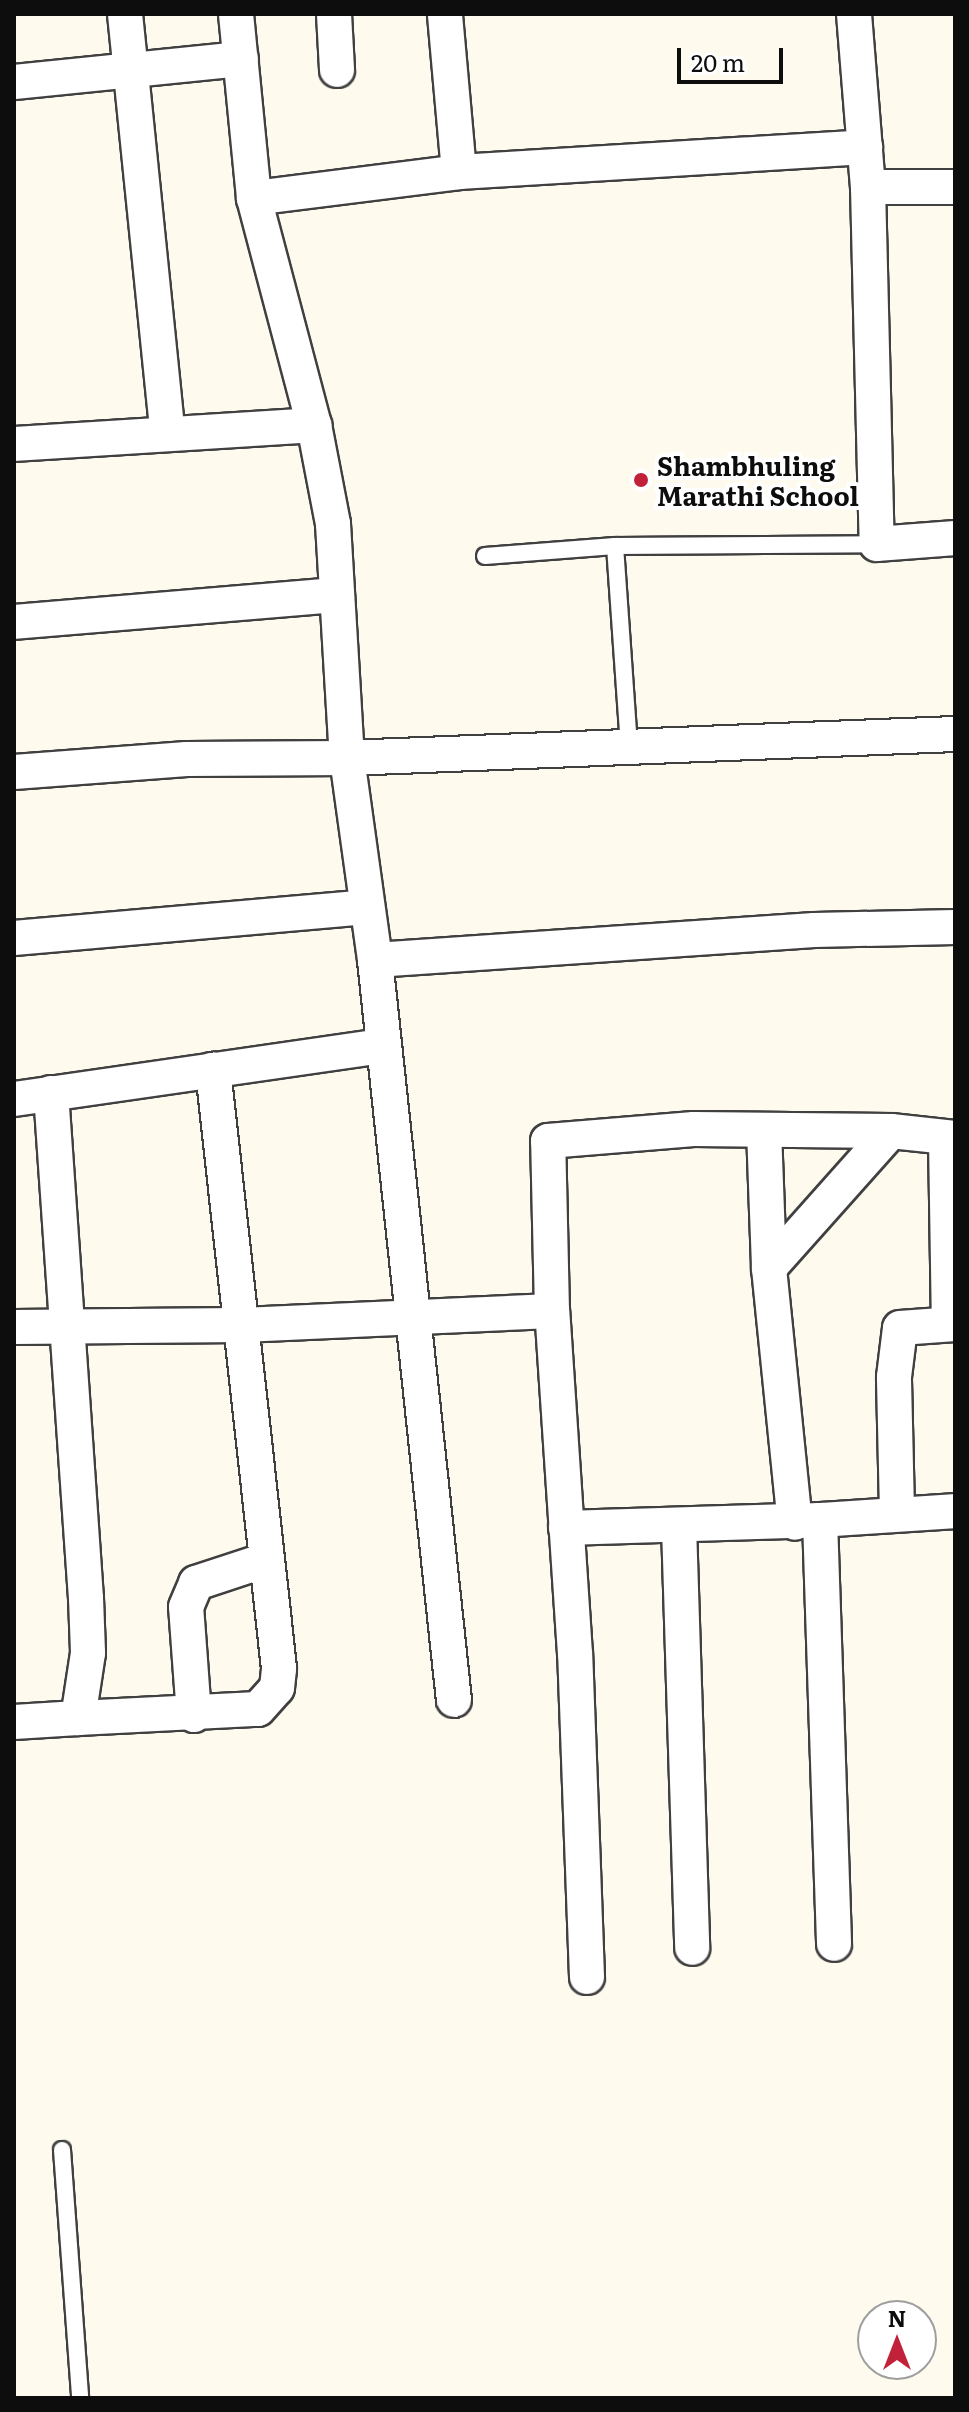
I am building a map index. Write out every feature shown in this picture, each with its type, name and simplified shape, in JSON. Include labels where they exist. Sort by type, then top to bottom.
[{"type":"street","points":[[125,14],[167,431]]},
{"type":"street","points":[[236,14],[254,198],[314,425],[333,524],[347,758],[375,960],[454,1700]]},
{"type":"street","points":[[334,14],[337,70]]},
{"type":"street","points":[[854,14],[868,187],[877,544],[955,538]]},
{"type":"street","points":[[452,15],[459,172]]},
{"type":"street","points":[[14,82],[241,59]]},
{"type":"street","points":[[254,198],[459,172],[865,147]]},
{"type":"street","points":[[868,187],[955,187]]},
{"type":"street","points":[[14,444],[167,431],[314,425]]},
{"type":"street","points":[[14,622],[337,595]]},
{"type":"street","points":[[14,772],[187,759],[347,758],[955,734]]},
{"type":"street","points":[[14,938],[367,907]]},
{"type":"street","points":[[375,960],[814,930],[955,927]]},
{"type":"street","points":[[14,1099],[383,1046]]},
{"type":"street","points":[[14,1722],[194,1715],[258,1709],[277,1688],[242,1325],[213,1070]]},
{"type":"street","points":[[51,1093],[88,1653],[78,1718]]},
{"type":"street","points":[[587,1977],[566,1528],[552,1311],[548,1141],[694,1129],[891,1131],[951,1138],[952,1324],[900,1328],[894,1377],[897,1512]]},
{"type":"street","points":[[764,1130],[769,1268],[807,1521],[834,1944]]},
{"type":"street","points":[[769,1268],[891,1131]]},
{"type":"street","points":[[14,1327],[242,1325],[552,1311]]},
{"type":"street","points":[[566,1528],[807,1521],[897,1512],[955,1511]]},
{"type":"street","points":[[679,1526],[692,1948]]},
{"type":"street","points":[[194,1715],[186,1607],[196,1583],[266,1560]]},
{"type":"lane","points":[[485,556],[615,546],[877,544]]},
{"type":"lane","points":[[615,546],[629,747]]},
{"type":"lane","points":[[62,2150],[80,2398]]},
{"type":"place","name":"Shambhuling Marathi School","points":[[641,480]]}]
